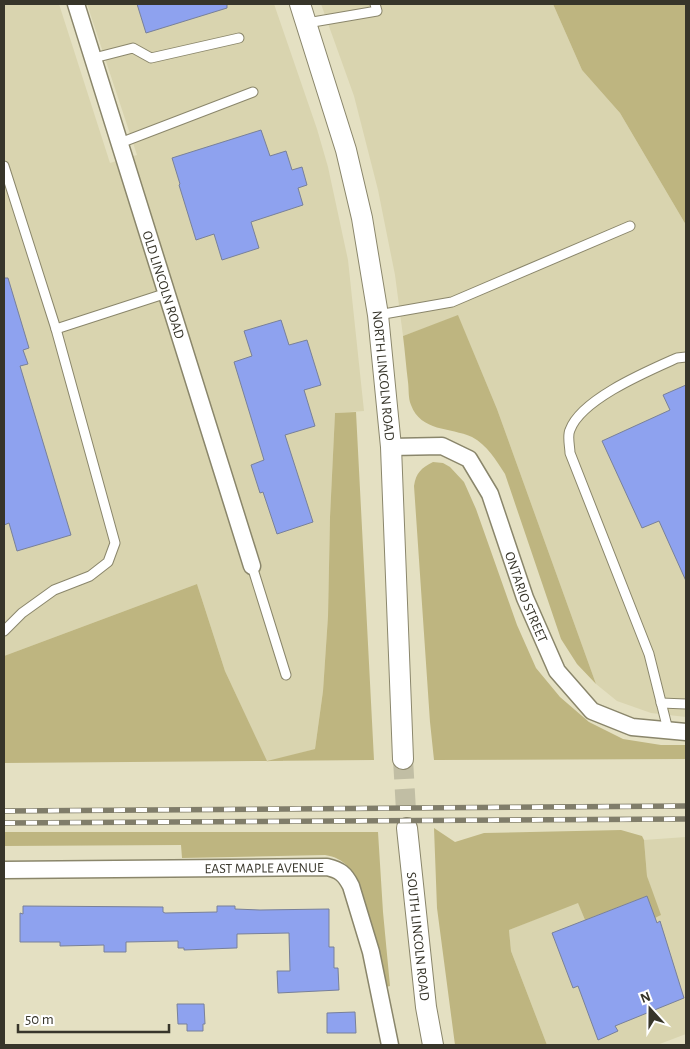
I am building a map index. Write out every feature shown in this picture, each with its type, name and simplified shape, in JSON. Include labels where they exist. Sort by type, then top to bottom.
[{"type":"street","name":"OLD LINCOLN ROAD","points":[[76,4],[252,566]]},
{"type":"street","name":"NORTH LINCOLN ROAD","points":[[300,4],[346,150],[362,218],[378,316],[391,446],[403,759]]},
{"type":"street","name":"ONTARIO STREET","points":[[391,446],[442,446],[469,459],[490,494],[525,598],[556,671],[592,711],[632,727],[686,732]]},
{"type":"street","name":"SOUTH LINCOLN ROAD","points":[[407,828],[425,997],[433,1045]]},
{"type":"street","name":"EAST MAPLE AVENUE","points":[[4,870],[328,867],[338,870],[347,877],[351,886],[371,952],[390,1045]]},
{"type":"lane","points":[[307,23],[377,12],[375,4]]},
{"type":"lane","points":[[94,58],[133,48],[151,58],[239,38]]},
{"type":"lane","points":[[120,143],[253,92]]},
{"type":"lane","points":[[4,166],[56,328],[115,543],[108,562],[90,576],[54,590],[22,613],[4,631]]},
{"type":"lane","points":[[378,316],[452,302],[630,226]]},
{"type":"lane","points":[[56,328],[167,293]]},
{"type":"lane","points":[[668,730],[649,654],[570,453],[569,431],[579,415],[620,384],[677,358],[686,357]]},
{"type":"lane","points":[[252,566],[286,675]]},
{"type":"lane","points":[[661,702],[686,704]]},
{"type":"shaded area","points":[[4,4],[59,4],[110,163],[137,155],[87,4],[274,4],[317,129],[328,167],[348,260],[364,411],[335,413],[328,616],[323,691],[315,749],[267,762],[225,671],[197,584],[4,656]]},
{"type":"shaded area","points":[[321,4],[553,4],[582,70],[620,113],[686,225],[686,717],[651,713],[617,701],[596,684],[497,409],[458,316],[403,336],[395,275],[378,190],[354,96]]},
{"type":"shaded area","points":[[553,4],[686,4],[686,225],[620,113],[582,70]]},
{"type":"shaded area","points":[[458,315],[497,409],[596,684],[577,664],[561,639],[505,474],[498,463],[477,440],[429,424],[416,414],[411,405],[403,336]]},
{"type":"shaded area","points":[[356,412],[374,760],[268,761],[315,749],[323,691],[328,616],[335,413]]},
{"type":"shaded area","points":[[433,462],[443,463],[450,467],[464,482],[476,509],[517,625],[536,668],[560,697],[589,722],[623,739],[661,745],[686,745],[686,759],[434,760],[414,486],[420,471]]},
{"type":"shaded area","points":[[197,584],[225,671],[267,761],[4,763],[4,656]]},
{"type":"shaded area","points":[[434,828],[455,842],[484,833],[621,830],[642,836],[647,876],[661,915],[655,918],[647,896],[585,920],[578,903],[509,930],[511,951],[547,1045],[455,1045],[437,908]]},
{"type":"shaded area","points":[[4,832],[378,832],[390,986],[386,987],[359,887],[347,866],[338,859],[325,855],[182,858],[181,845],[4,846]]},
{"type":"shaded area","points":[[686,837],[686,1034],[657,1045],[547,1045],[511,951],[509,930],[578,902],[585,920],[647,896],[655,917],[660,916],[647,876],[644,840]]},
{"type":"building","points":[[137,4],[227,4],[227,8],[146,33]]},
{"type":"building","points":[[261,130],[270,156],[286,151],[292,170],[302,167],[307,185],[298,188],[303,205],[251,222],[259,248],[222,260],[214,234],[196,240],[172,158]]},
{"type":"building","points":[[4,278],[8,278],[29,348],[23,350],[28,364],[20,366],[71,535],[17,551],[9,523],[4,525]]},
{"type":"building","points":[[281,320],[289,345],[307,340],[321,385],[304,390],[315,426],[285,435],[313,522],[277,534],[263,492],[260,493],[251,465],[264,460],[234,362],[252,356],[244,331]]},
{"type":"building","points":[[686,385],[686,581],[659,521],[642,528],[602,441],[670,410],[663,395]]},
{"type":"building","points":[[647,896],[657,923],[660,921],[684,998],[615,1026],[618,1031],[598,1040],[578,986],[573,988],[552,933]]},
{"type":"building","points":[[23,906],[163,907],[163,912],[165,913],[217,912],[217,906],[235,906],[235,909],[260,910],[329,909],[329,947],[334,947],[334,968],[338,968],[339,990],[278,993],[277,971],[290,971],[289,933],[237,934],[237,948],[184,950],[184,948],[178,948],[178,941],[126,942],[126,952],[104,952],[104,945],[60,946],[60,942],[20,942],[20,913],[23,914]]},
{"type":"building","points":[[177,1004],[204,1004],[205,1024],[203,1024],[203,1031],[187,1031],[187,1024],[178,1024]]},
{"type":"building","points":[[355,1012],[356,1033],[327,1033],[327,1013]]},
{"type":"tunnel","points":[[403,759],[407,828]]},
{"type":"railway","points":[[4,811],[686,806]]},
{"type":"railway","points":[[4,823],[686,819]]}]
